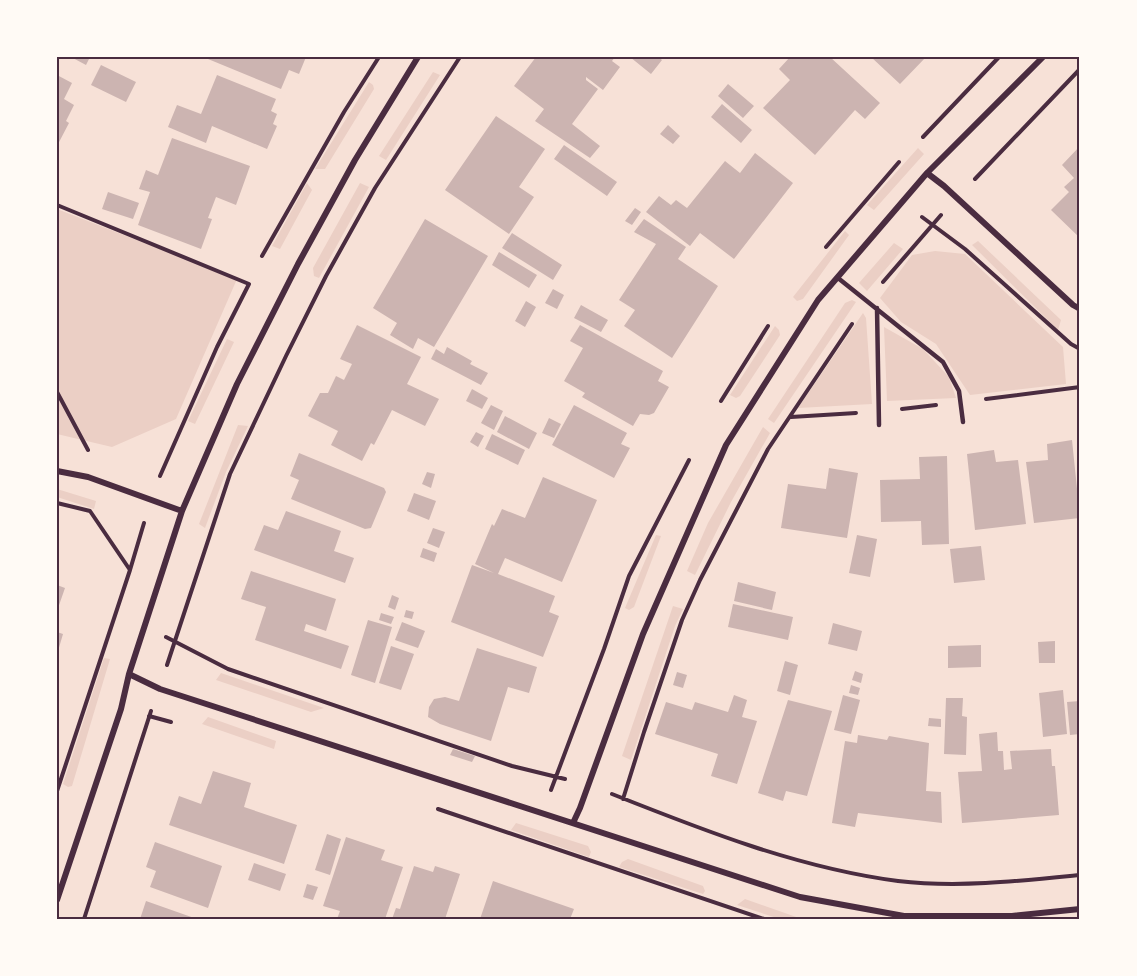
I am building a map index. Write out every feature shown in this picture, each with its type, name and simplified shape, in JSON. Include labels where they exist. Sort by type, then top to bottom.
[{"type":"street","points":[[57,900],[121,709],[129,674],[182,511],[237,384],[298,264],[361,150],[418,57]]},
{"type":"street","points":[[573,823],[643,634],[726,445],[818,300],[927,173],[1043,57]]},
{"type":"street","points":[[927,173],[1080,309]]},
{"type":"street","points":[[57,471],[88,477],[182,511]]},
{"type":"street","points":[[129,674],[160,689],[800,897],[904,916],[1012,916],[1080,909]]},
{"type":"lane","points":[[838,278],[943,362],[959,391],[963,422]]},
{"type":"lane","points":[[877,308],[879,425]]},
{"type":"path","points":[[262,256],[344,112],[379,57]]},
{"type":"path","points":[[84,919],[230,474],[326,276],[375,188],[460,57]]},
{"type":"path","points":[[624,799],[682,620],[700,580],[768,449],[867,301],[957,198],[1080,69]]},
{"type":"path","points":[[902,202],[965,249],[1080,350]]},
{"type":"path","points":[[57,205],[249,284],[217,347],[151,499],[57,791]]},
{"type":"path","points":[[57,392],[107,484]]},
{"type":"path","points":[[57,503],[90,511],[130,570]]},
{"type":"path","points":[[145,628],[228,669],[513,766],[587,785],[726,838],[808,864],[899,881],[964,884],[1080,875]]},
{"type":"path","points":[[121,709],[179,725]]},
{"type":"path","points":[[428,806],[764,919]]},
{"type":"shaded area","points":[[433,72],[440,75],[386,160],[379,156]]},
{"type":"shaded area","points":[[369,82],[374,89],[325,169],[315,169]]},
{"type":"shaded area","points":[[918,148],[924,154],[874,210],[867,205]]},
{"type":"shaded area","points":[[307,183],[312,190],[280,249],[272,246]]},
{"type":"shaded area","points":[[360,183],[369,187],[319,278],[314,276],[313,268]]},
{"type":"shaded area","points":[[57,209],[237,279],[176,419],[112,447],[57,434]]},
{"type":"shaded area","points":[[845,231],[849,235],[803,299],[797,301],[793,297]]},
{"type":"shaded area","points":[[978,241],[1061,320],[1058,330],[972,245]]},
{"type":"shaded area","points":[[894,243],[903,249],[867,291],[859,283]]},
{"type":"shaded area","points":[[935,251],[965,254],[1063,347],[1066,384],[970,395],[936,344],[901,322],[880,298],[912,255]]},
{"type":"shaded area","points":[[852,300],[856,302],[774,423],[768,419],[845,303]]},
{"type":"shaded area","points":[[863,313],[866,318],[872,404],[798,408]]},
{"type":"shaded area","points":[[775,326],[780,335],[740,396],[736,398],[730,395]]},
{"type":"shaded area","points":[[884,327],[923,349],[949,377],[956,398],[887,401]]},
{"type":"shaded area","points":[[227,339],[234,342],[195,424],[188,421]]},
{"type":"shaded area","points":[[238,425],[248,426],[226,472],[205,528],[199,524]]},
{"type":"shaded area","points":[[763,427],[770,433],[731,502],[695,575],[687,571],[708,523]]},
{"type":"shaded area","points":[[57,489],[96,501],[94,509],[57,497]]},
{"type":"shaded area","points":[[656,535],[661,536],[634,607],[629,610],[625,608]]},
{"type":"shaded area","points":[[673,606],[683,609],[675,626],[631,760],[622,756]]},
{"type":"shaded area","points":[[104,658],[110,659],[72,786],[68,787],[63,784]]},
{"type":"shaded area","points":[[221,673],[324,708],[311,712],[216,680]]},
{"type":"shaded area","points":[[208,717],[276,741],[274,749],[202,724]]},
{"type":"shaded area","points":[[516,823],[588,846],[591,852],[589,857],[511,830]]},
{"type":"shaded area","points":[[628,859],[703,886],[705,891],[703,894],[619,867]]},
{"type":"shaded area","points":[[745,899],[802,919],[780,919],[737,905]]},
{"type":"building","points":[[71,57],[90,57],[86,65]]},
{"type":"building","points":[[208,57],[306,57],[299,74],[289,70],[281,89],[208,59]]},
{"type":"building","points":[[536,57],[615,57],[612,61],[620,67],[603,90],[586,77],[586,80],[598,89],[572,124],[600,146],[590,158],[535,121],[544,109],[514,86]]},
{"type":"building","points":[[630,57],[658,57],[662,60],[651,74]]},
{"type":"building","points":[[790,57],[830,57],[880,103],[865,119],[855,110],[815,155],[763,108],[790,80],[779,69]]},
{"type":"building","points":[[871,57],[926,57],[900,84]]},
{"type":"building","points":[[101,65],[136,82],[126,102],[91,85]]},
{"type":"building","points":[[57,75],[72,83],[64,99],[74,105],[66,121],[69,123],[57,146]]},
{"type":"building","points":[[217,75],[276,99],[271,111],[277,114],[273,124],[277,126],[267,149],[212,126],[206,143],[168,127],[177,105],[201,114]]},
{"type":"building","points":[[728,84],[754,106],[743,118],[718,96]]},
{"type":"building","points":[[722,104],[752,130],[741,143],[711,117]]},
{"type":"building","points":[[496,116],[545,149],[519,187],[534,197],[509,234],[445,190]]},
{"type":"building","points":[[668,125],[680,136],[673,144],[660,134]]},
{"type":"building","points":[[172,138],[250,166],[236,205],[216,197],[208,218],[212,219],[201,249],[138,225],[150,192],[139,189],[146,170],[158,175]]},
{"type":"building","points":[[564,145],[617,182],[607,196],[554,159]]},
{"type":"building","points":[[1080,146],[1080,238],[1051,210],[1069,192],[1064,187],[1074,178],[1062,165]]},
{"type":"building","points":[[755,153],[793,183],[734,259],[700,233],[690,246],[646,212],[659,196],[671,205],[676,200],[687,208],[725,161],[740,173]]},
{"type":"building","points":[[108,192],[139,203],[133,219],[102,209]]},
{"type":"building","points":[[635,208],[641,212],[632,225],[625,221]]},
{"type":"building","points":[[425,219],[488,256],[434,347],[418,338],[413,349],[390,335],[397,323],[373,308]]},
{"type":"building","points":[[644,219],[686,247],[678,259],[718,286],[672,358],[624,326],[635,310],[619,300],[656,244],[634,232]]},
{"type":"building","points":[[512,233],[562,265],[553,280],[502,248]]},
{"type":"building","points":[[499,252],[537,275],[529,288],[492,265]]},
{"type":"building","points":[[553,289],[564,295],[557,309],[545,303]]},
{"type":"building","points":[[526,301],[536,307],[525,327],[515,321]]},
{"type":"building","points":[[581,305],[608,320],[601,332],[574,318]]},
{"type":"building","points":[[357,325],[421,357],[407,384],[439,399],[425,426],[392,410],[374,445],[371,443],[362,461],[331,445],[338,431],[308,416],[320,393],[328,393],[336,376],[344,380],[352,364],[340,359]]},
{"type":"building","points":[[580,325],[663,371],[658,381],[669,387],[654,413],[640,414],[633,426],[582,397],[585,393],[564,381],[583,348],[570,341]]},
{"type":"building","points":[[447,347],[472,361],[470,364],[488,373],[481,385],[431,359],[436,349],[444,354]]},
{"type":"building","points":[[472,389],[488,398],[482,409],[466,401]]},
{"type":"building","points":[[491,405],[503,411],[494,430],[481,423]]},
{"type":"building","points":[[574,405],[627,433],[621,444],[630,448],[614,478],[552,445]]},
{"type":"building","points":[[505,416],[537,433],[529,449],[497,432]]},
{"type":"building","points":[[549,418],[561,424],[554,438],[542,433]]},
{"type":"building","points":[[476,432],[484,436],[478,447],[470,442]]},
{"type":"building","points":[[492,434],[525,450],[518,465],[485,449]]},
{"type":"building","points":[[1072,440],[1080,518],[1034,523],[1026,462],[1048,460],[1047,444]]},
{"type":"building","points":[[994,450],[996,462],[1018,460],[1026,524],[975,530],[967,454]]},
{"type":"building","points":[[299,453],[384,488],[386,492],[371,528],[365,529],[291,499],[299,480],[290,476]]},
{"type":"building","points":[[947,456],[949,544],[922,545],[921,521],[881,522],[880,480],[920,479],[919,457]]},
{"type":"building","points":[[829,468],[858,473],[847,538],[781,528],[788,484],[826,489]]},
{"type":"building","points":[[427,472],[435,474],[431,488],[422,484]]},
{"type":"building","points":[[543,477],[597,500],[562,582],[505,558],[498,574],[555,596],[549,612],[559,616],[543,657],[451,622],[472,565],[494,573],[475,564],[492,524],[494,526],[502,509],[525,518]]},
{"type":"building","points":[[414,493],[436,501],[429,520],[407,511]]},
{"type":"building","points":[[286,511],[341,531],[334,551],[354,558],[345,583],[254,550],[264,525],[278,530]]},
{"type":"building","points":[[433,528],[445,532],[439,548],[427,543]]},
{"type":"building","points":[[857,535],[877,539],[870,577],[849,573]]},
{"type":"building","points":[[981,546],[985,580],[954,583],[950,549]]},
{"type":"building","points":[[423,548],[437,553],[434,562],[420,557]]},
{"type":"building","points":[[251,571],[336,599],[326,631],[306,624],[304,631],[349,646],[341,669],[255,640],[266,607],[241,599]]},
{"type":"building","points":[[738,582],[776,592],[772,610],[734,601]]},
{"type":"building","points":[[57,585],[65,588],[57,611]]},
{"type":"building","points":[[392,595],[399,598],[395,610],[388,607]]},
{"type":"building","points":[[733,604],[793,617],[788,640],[728,627]]},
{"type":"building","points":[[406,610],[414,612],[412,619],[404,617]]},
{"type":"building","points":[[381,613],[394,617],[391,624],[379,620]]},
{"type":"building","points":[[368,620],[392,627],[375,683],[351,675]]},
{"type":"building","points":[[402,622],[425,631],[418,648],[395,640]]},
{"type":"building","points":[[833,623],[862,631],[857,651],[828,644]]},
{"type":"building","points":[[57,632],[63,634],[58,651],[57,651]]},
{"type":"building","points":[[1055,641],[1055,663],[1039,663],[1038,642]]},
{"type":"building","points":[[981,645],[981,667],[948,668],[948,646]]},
{"type":"building","points":[[391,646],[414,654],[401,690],[379,683]]},
{"type":"building","points":[[477,648],[537,667],[529,693],[508,687],[491,741],[440,724],[428,717],[429,707],[434,699],[445,697],[459,701]]},
{"type":"building","points":[[785,661],[798,665],[790,695],[777,691]]},
{"type":"building","points":[[855,671],[863,674],[861,683],[852,680]]},
{"type":"building","points":[[677,672],[687,675],[683,688],[673,685]]},
{"type":"building","points":[[851,685],[860,688],[858,695],[849,693]]},
{"type":"building","points":[[1063,690],[1067,734],[1043,737],[1039,693]]},
{"type":"building","points":[[734,695],[747,700],[742,717],[757,721],[737,784],[711,776],[718,754],[655,734],[666,702],[692,710],[695,702],[728,712]]},
{"type":"building","points":[[843,695],[860,700],[851,734],[834,730]]},
{"type":"building","points":[[946,698],[963,698],[962,716],[967,717],[966,755],[944,754]]},
{"type":"building","points":[[788,700],[832,711],[807,796],[786,791],[783,801],[758,793]]},
{"type":"building","points":[[1080,701],[1080,734],[1070,735],[1067,702]]},
{"type":"building","points":[[929,718],[941,719],[941,727],[928,726]]},
{"type":"building","points":[[997,732],[998,751],[1003,751],[1004,770],[1012,769],[1010,751],[1051,749],[1052,766],[1055,766],[1059,815],[962,823],[958,772],[982,771],[979,734]]},
{"type":"building","points":[[858,735],[887,740],[889,736],[929,743],[926,791],[941,792],[942,823],[858,813],[855,827],[832,823],[845,741],[857,743]]},
{"type":"building","points":[[453,749],[475,756],[472,762],[450,755]]},
{"type":"building","points":[[213,771],[251,783],[244,807],[297,825],[284,864],[169,825],[179,796],[201,804]]},
{"type":"building","points":[[327,834],[341,839],[330,875],[315,870]]},
{"type":"building","points":[[346,837],[385,850],[381,860],[403,867],[385,919],[337,919],[340,911],[323,906]]},
{"type":"building","points":[[155,842],[222,866],[208,908],[150,887],[156,871],[146,867]]},
{"type":"building","points":[[254,863],[286,874],[280,891],[248,880]]},
{"type":"building","points":[[414,866],[433,872],[435,866],[460,874],[445,919],[392,919],[396,908],[400,909]]},
{"type":"building","points":[[493,881],[574,909],[570,919],[480,919]]},
{"type":"building","points":[[307,884],[318,887],[313,900],[303,897]]},
{"type":"building","points":[[146,901],[197,919],[140,919]]}]
